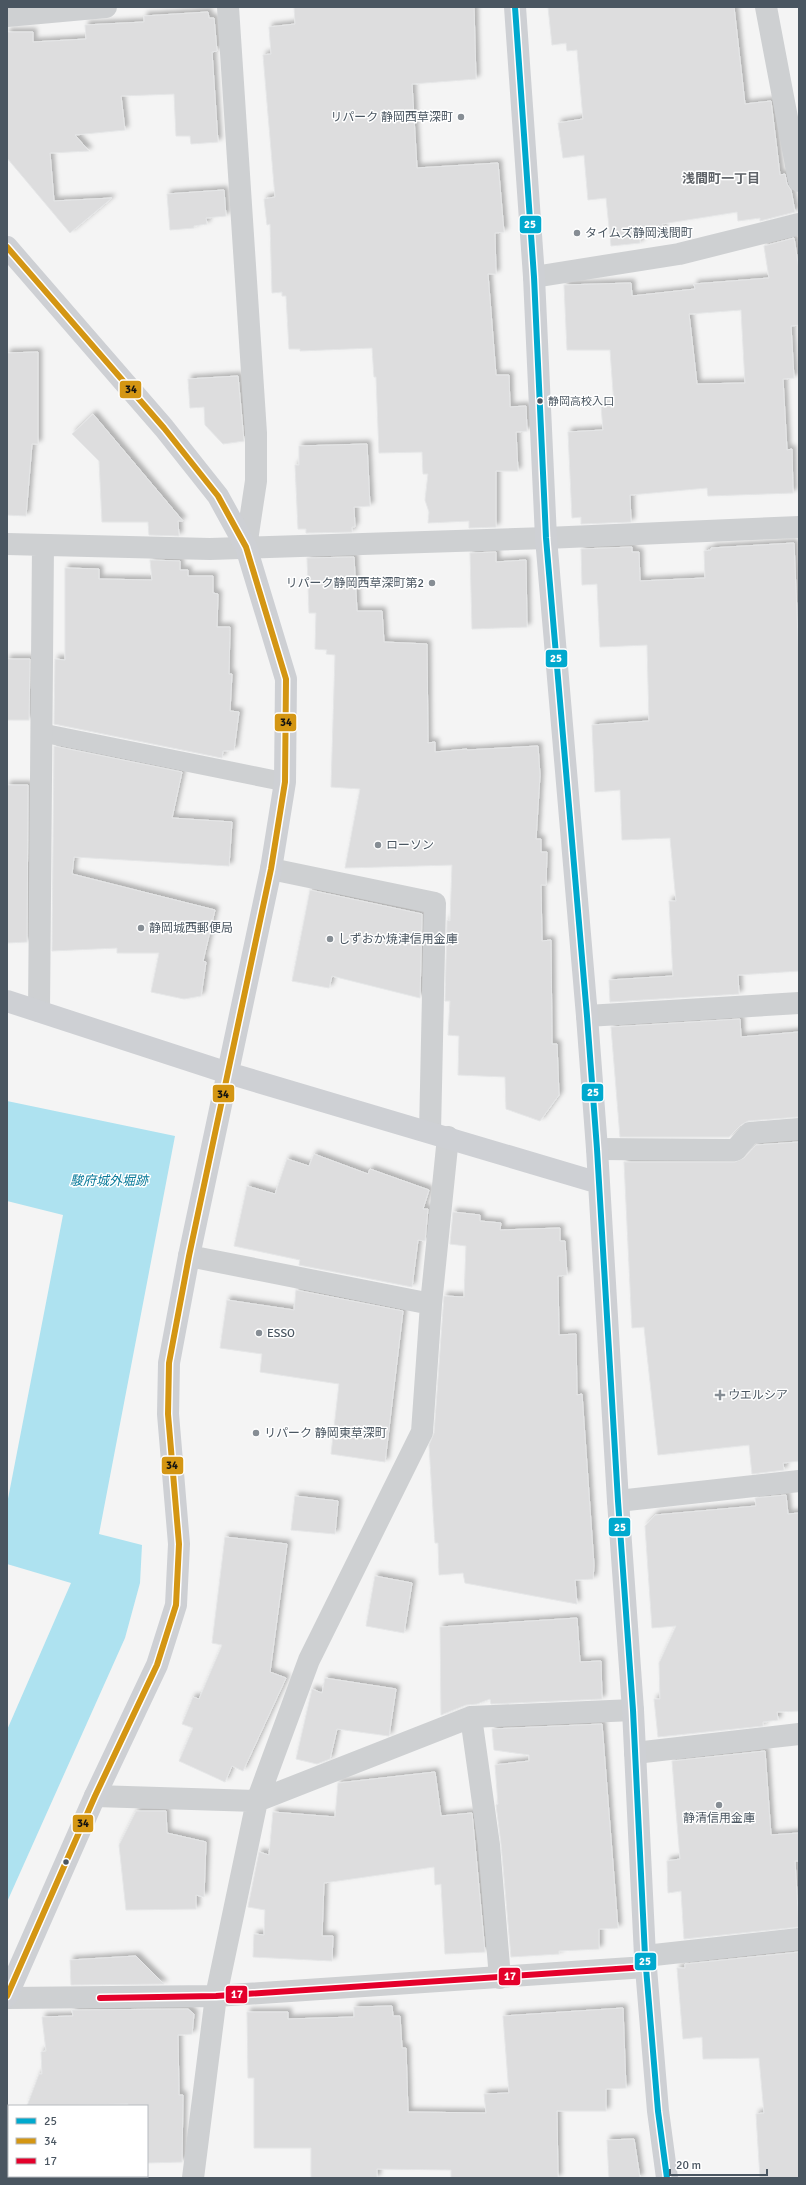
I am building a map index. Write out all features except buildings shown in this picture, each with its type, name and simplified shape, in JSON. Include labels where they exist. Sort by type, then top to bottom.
[{"type":"street","points":[[228,7],[256,433],[256,481],[246,547]]},
{"type":"street","points":[[515,7],[534,277],[546,538],[597,1149],[618,1501],[633,1710],[646,1961],[658,2111],[667,2178]]},
{"type":"street","points":[[766,7],[769,32],[799,181]]},
{"type":"street","points":[[7,16],[93,8]]},
{"type":"street","points":[[534,277],[679,254],[799,224]]},
{"type":"street","points":[[7,247],[164,428],[218,496],[246,547],[286,679],[285,782],[271,869],[189,1256],[169,1363],[168,1414],[179,1544],[176,1605],[157,1665],[95,1796],[7,1997],[216,1996],[500,1978],[646,1961],[799,1939]]},
{"type":"street","points":[[7,544],[210,549],[546,538],[799,527]]},
{"type":"street","points":[[39,1011],[43,733],[43,545]]},
{"type":"street","points":[[193,2178],[216,1996],[257,1801],[309,1660],[422,1432],[431,1304],[439,1135],[434,903],[271,869]]},
{"type":"street","points":[[7,1000],[228,1073],[599,1183]]},
{"type":"street","points":[[587,1016],[799,1003]]},
{"type":"street","points":[[597,1149],[735,1150],[750,1133],[799,1129]]},
{"type":"street","points":[[189,1256],[431,1304]]},
{"type":"street","points":[[618,1501],[799,1481]]},
{"type":"street","points":[[95,1796],[257,1801],[471,1717],[633,1710]]},
{"type":"street","points":[[471,1717],[489,1845],[500,1978]]},
{"type":"street","points":[[635,1753],[799,1734]]},
{"type":"lane","points":[[43,733],[285,782]]},
{"type":"water","name":"駿府城外堀跡","points":[[7,1101],[175,1136],[99,1534],[142,1545],[140,1583],[125,1638],[7,1902],[7,1730],[71,1583],[7,1564],[7,1504],[63,1215],[7,1201]]},
{"type":"transit line","name":"25","points":[[515,7],[534,277],[546,538],[597,1149],[618,1501],[633,1710],[645,1956],[658,2111],[667,2178]]},
{"type":"transit line","name":"34","points":[[7,247],[164,428],[218,496],[246,547],[286,679],[285,782],[271,869],[189,1256],[169,1363],[168,1414],[179,1544],[176,1605],[157,1665],[95,1796],[7,1996]]},
{"type":"transit line","name":"17","points":[[100,1998],[216,1996],[646,1967]]},
{"type":"place","name":"リパーク 静岡西草深町","points":[[461,117]]},
{"type":"place","name":"タイムズ静岡浅間町","points":[[577,233]]},
{"type":"place","name":"静岡高校入口","points":[[540,401]]},
{"type":"place","name":"リパーク静岡西草深町第2","points":[[432,583]]},
{"type":"place","name":"ローソン","points":[[378,845]]},
{"type":"place","name":"静岡城西郵便局","points":[[141,928]]},
{"type":"place","name":"しずおか焼津信用金庫","points":[[330,939]]},
{"type":"place","name":"ESSO","points":[[259,1333]]},
{"type":"place","name":"ウエルシア","points":[[720,1395]]},
{"type":"place","name":"リパーク 静岡東草深町","points":[[256,1433]]},
{"type":"place","name":"静清信用金庫","points":[[719,1805]]},
{"type":"district","name":"浅間町一丁目","points":[[721,179]]}]
